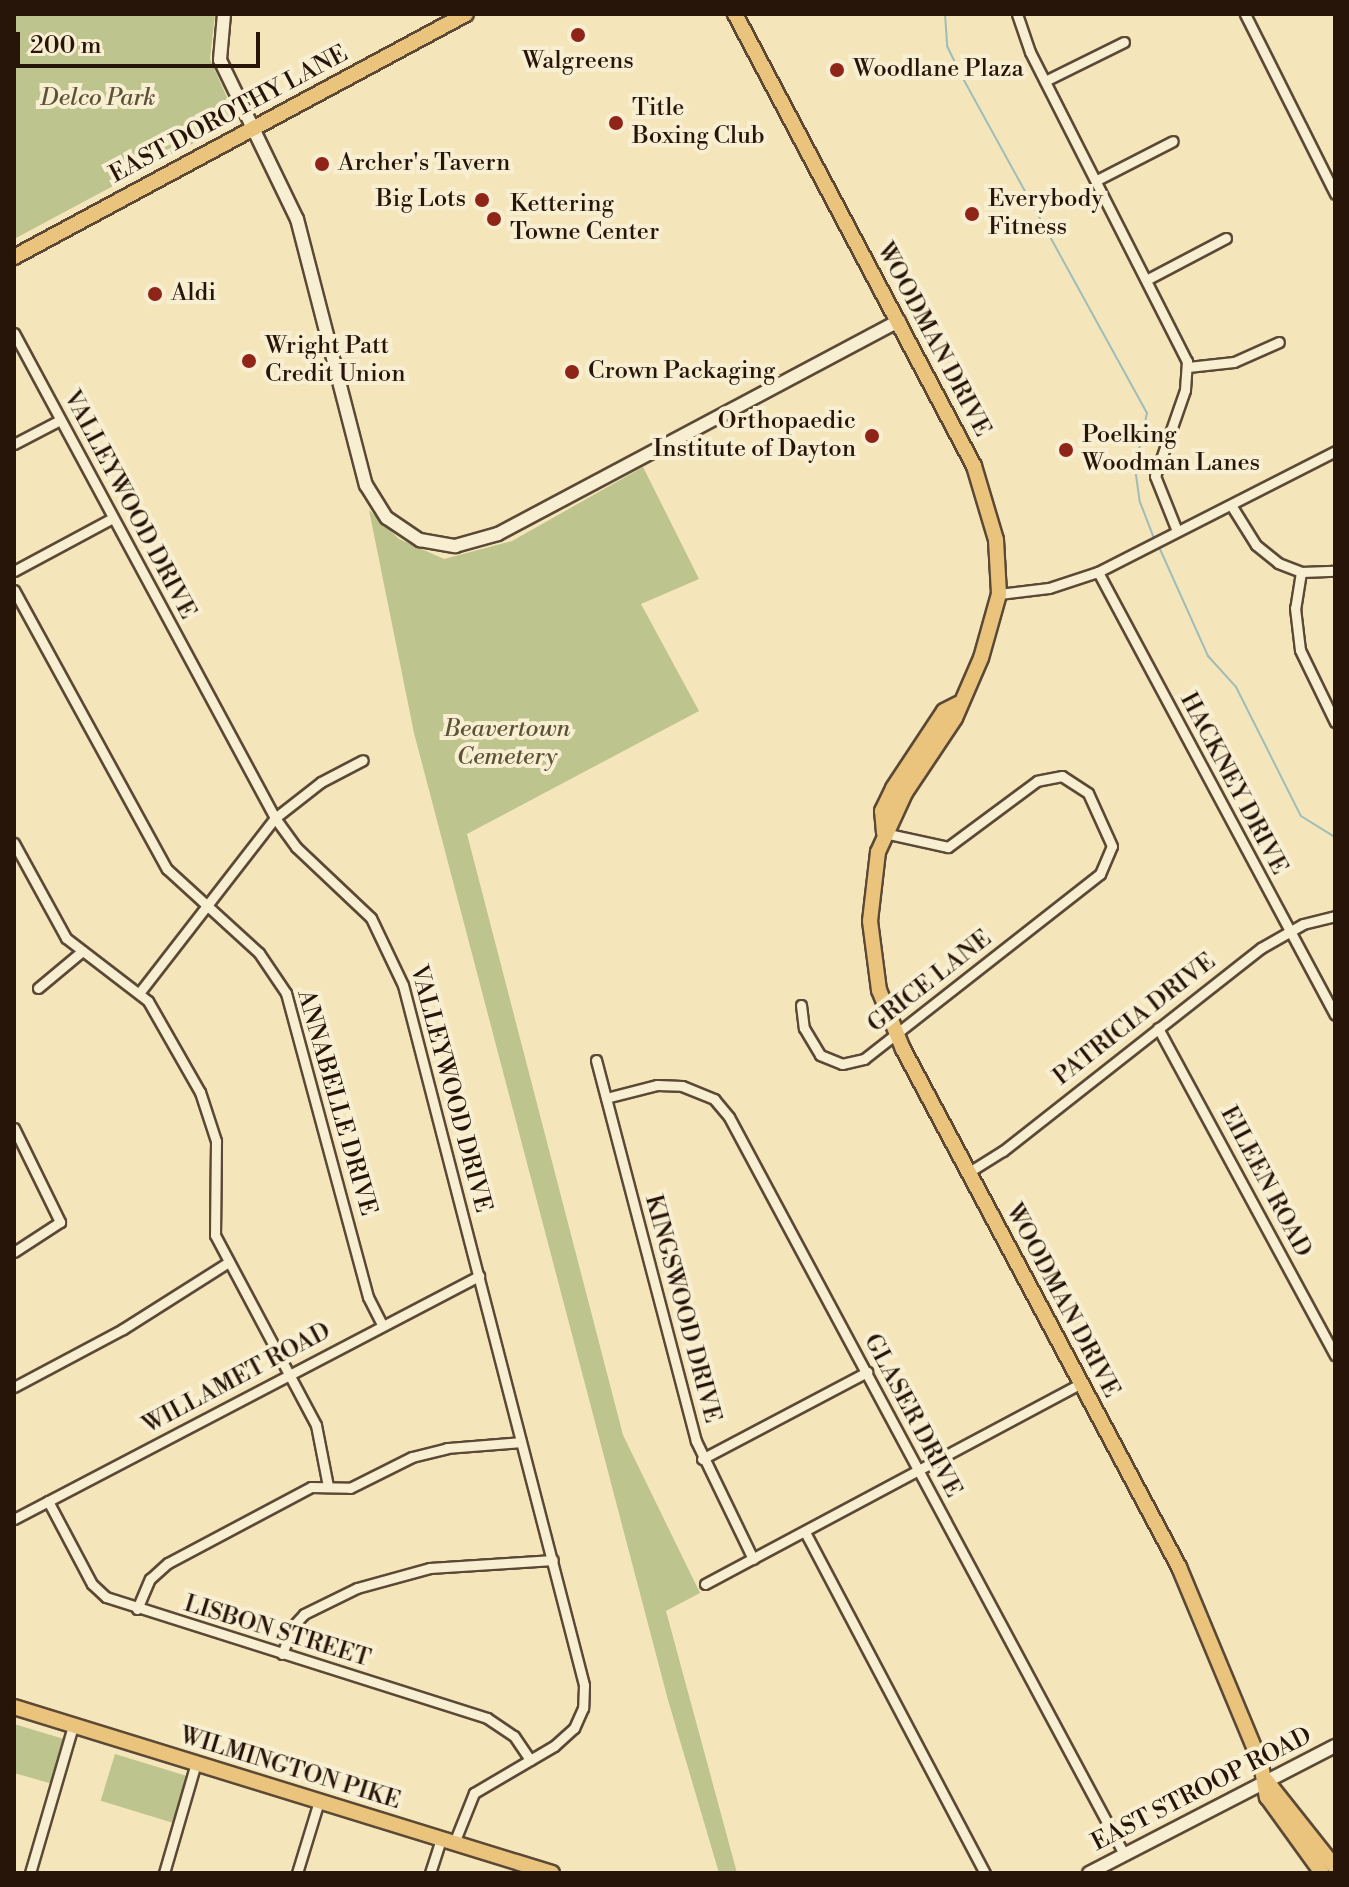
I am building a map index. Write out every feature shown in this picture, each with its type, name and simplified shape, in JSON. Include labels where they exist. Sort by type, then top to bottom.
[{"type":"main road","name":"EAST DOROTHY LANE","points":[[14,257],[466,14]]},
{"type":"main road","name":"WOODMAN DRIVE","points":[[735,14],[982,483],[996,540],[999,594],[981,658],[958,704],[944,711],[893,788],[882,811],[884,833],[872,879],[872,949],[896,1036],[1203,1617],[1266,1780],[1335,1867]]},
{"type":"main road","name":"WILMINGTON PIKE","points":[[14,1707],[552,1873]]},
{"type":"main road","name":"WOODMAN DRIVE","points":[[1266,1780],[1267,1797],[1322,1873]]},
{"type":"street","points":[[224,14],[220,60],[297,219],[366,485],[397,527],[431,543],[466,545],[498,534],[899,321]]},
{"type":"street","points":[[1017,14],[1045,81],[1148,279],[1188,367],[1155,476],[1177,531]]},
{"type":"street","points":[[1245,14],[1335,194]]},
{"type":"street","points":[[1045,81],[1124,42]]},
{"type":"street","points":[[1097,180],[1173,141]]},
{"type":"street","points":[[1148,279],[1226,238]]},
{"type":"street","name":"VALLEYWOOD DRIVE","points":[[14,333],[275,818],[296,847],[362,905],[392,955],[479,1276],[585,1695],[574,1728],[530,1760],[474,1793],[430,1873]]},
{"type":"street","points":[[1188,367],[1234,362],[1279,342]]},
{"type":"street","points":[[14,444],[60,420]]},
{"type":"street","points":[[999,594],[1049,588],[1098,572],[1335,451]]},
{"type":"street","points":[[1231,505],[1256,545],[1301,572],[1335,571]]},
{"type":"street","points":[[14,571],[113,518]]},
{"type":"street","name":"HACKNEY DRIVE","points":[[1098,572],[1335,1015]]},
{"type":"street","points":[[1301,572],[1295,608],[1300,650],[1334,719]]},
{"type":"street","name":"ANNABELLE DRIVE","points":[[14,590],[167,869],[259,953],[286,993],[368,1297],[382,1324]]},
{"type":"street","points":[[140,992],[275,818],[321,782],[363,760]]},
{"type":"street","name":"GRICE LANE","points":[[801,1005],[808,1038],[820,1055],[834,1062],[864,1059],[1100,874],[1111,853],[1108,830],[1084,788],[1062,776],[1037,781],[948,847],[884,833]]},
{"type":"street","points":[[14,843],[17,856],[80,953],[140,992],[161,1018],[210,1113],[217,1155],[213,1225],[227,1263],[316,1425],[328,1486]]},
{"type":"street","name":"PATRICIA DRIVE","points":[[969,1172],[1003,1151],[1158,1028],[1289,932],[1335,916]]},
{"type":"street","points":[[38,988],[80,953]]},
{"type":"street","name":"EILEEN ROAD","points":[[1158,1028],[1335,1355]]},
{"type":"street","name":"KINGSWOOD DRIVE","points":[[596,1060],[702,1459],[753,1559]]},
{"type":"street","name":"GLASER DRIVE","points":[[606,1098],[670,1085],[696,1090],[721,1106],[1124,1854]]},
{"type":"street","points":[[14,1128],[60,1222],[14,1252]]},
{"type":"street","points":[[14,1387],[123,1329],[227,1263]]},
{"type":"street","name":"WILLAMET ROAD","points":[[14,1519],[479,1276]]},
{"type":"street","points":[[702,1459],[867,1372]]},
{"type":"street","points":[[705,1584],[1081,1383]]},
{"type":"street","points":[[137,1609],[150,1579],[168,1563],[311,1487],[350,1488],[429,1452],[521,1442]]},
{"type":"street","name":"LISBON STREET","points":[[48,1501],[92,1584],[106,1597],[487,1718],[507,1729],[530,1760]]},
{"type":"street","points":[[805,1532],[985,1873]]},
{"type":"street","points":[[282,1654],[293,1626],[304,1614],[357,1588],[430,1568],[553,1560]]},
{"type":"street","points":[[30,1873],[73,1726]]},
{"type":"street","name":"EAST STROOP ROAD","points":[[1089,1873],[1335,1746]]},
{"type":"street","points":[[164,1873],[196,1763]]},
{"type":"street","points":[[297,1873],[319,1801]]},
{"type":"green space","name":"Delco Park","points":[[14,14],[215,14],[210,59],[233,111],[229,124],[14,239]]},
{"type":"green space","name":"Beavertown Cemetery","points":[[643,467],[699,579],[641,604],[699,711],[467,834],[623,1435],[700,1593],[666,1611],[737,1873],[719,1873],[668,1700],[414,733],[369,510],[399,539],[444,559],[512,541]]},
{"type":"green space","points":[[14,1724],[64,1739],[53,1784],[14,1773]]},
{"type":"green space","points":[[115,1754],[189,1777],[174,1823],[101,1801]]},
{"type":"waterway","points":[[945,14],[947,46],[960,73],[1147,413],[1135,468],[1140,502],[1154,538]]},
{"type":"waterway","points":[[1159,547],[1208,656],[1236,687],[1301,816],[1335,837]]},
{"type":"place","name":"Walgreens","points":[[578,35]]},
{"type":"place","name":"Woodlane Plaza","points":[[837,70]]},
{"type":"place","name":"Title Boxing Club","points":[[616,123]]},
{"type":"place","name":"Archer's Tavern","points":[[322,164]]},
{"type":"place","name":"Big Lots","points":[[482,200]]},
{"type":"place","name":"Everybody Fitness","points":[[972,214]]},
{"type":"place","name":"Kettering Towne Center","points":[[494,219]]},
{"type":"place","name":"Aldi","points":[[155,294]]},
{"type":"place","name":"Wright Patt Credit Union","points":[[249,361]]},
{"type":"place","name":"Crown Packaging","points":[[572,372]]},
{"type":"place","name":"Orthopaedic Institute of Dayton","points":[[872,436]]},
{"type":"place","name":"Poelking Woodman Lanes","points":[[1066,450]]}]
